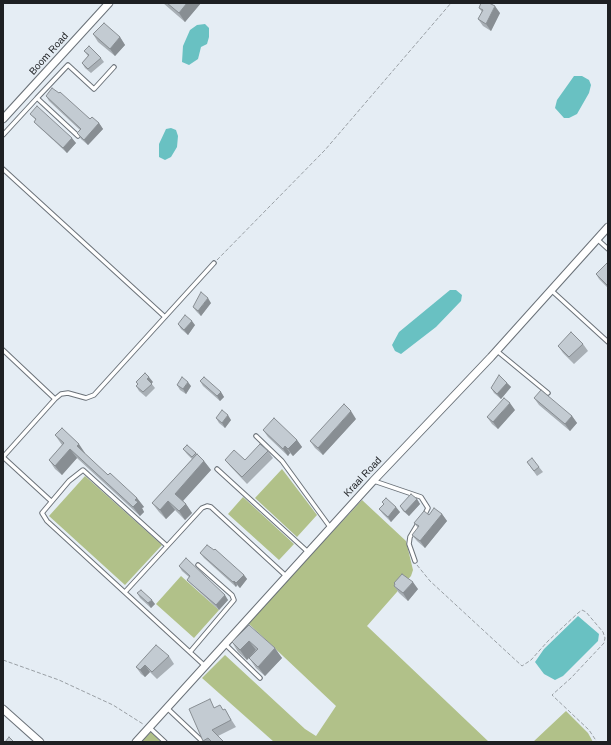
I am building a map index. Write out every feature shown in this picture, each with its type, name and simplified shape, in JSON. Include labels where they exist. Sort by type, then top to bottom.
[{"type":"street","name":"Boom Road","points":[[3,119],[109,3]]},
{"type":"street","name":"Kraal Road","points":[[136,742],[372,481],[497,351],[608,227]]},
{"type":"street","points":[[3,708],[40,742]]},
{"type":"lane","points":[[3,135],[68,65],[94,89],[114,67]]},
{"type":"lane","points":[[36,98],[78,136]]},
{"type":"lane","points":[[3,169],[165,317]]},
{"type":"lane","points":[[597,239],[608,249]]},
{"type":"lane","points":[[51,501],[3,457],[61,394],[68,393],[86,398],[94,394],[214,263]]},
{"type":"lane","points":[[551,290],[608,342]]},
{"type":"lane","points":[[3,350],[55,399]]},
{"type":"lane","points":[[497,351],[548,393]]},
{"type":"lane","points":[[256,436],[282,461],[330,527]]},
{"type":"lane","points":[[216,469],[308,552]]},
{"type":"lane","points":[[167,546],[83,470],[78,472],[43,509],[42,512],[43,517],[205,666]]},
{"type":"lane","points":[[372,481],[415,495],[421,498],[427,505],[427,511],[410,537],[410,552],[415,562]]},
{"type":"lane","points":[[125,592],[202,508],[207,506],[211,507],[286,576]]},
{"type":"lane","points":[[190,652],[234,600],[232,595],[198,565]]},
{"type":"lane","points":[[225,644],[260,678]]},
{"type":"lane","points":[[167,708],[203,742]]},
{"type":"lane","points":[[149,727],[165,742]]},
{"type":"path","points":[[214,263],[325,150],[451,3]]},
{"type":"path","points":[[415,562],[430,581],[522,666],[531,660],[578,612],[582,610],[586,612],[603,632],[605,638],[604,643],[572,678],[552,694],[589,730],[597,742]]},
{"type":"path","points":[[3,660],[59,680],[113,705],[149,727]]},
{"type":"green space","points":[[282,469],[317,515],[297,537],[255,498]]},
{"type":"green space","points":[[85,476],[162,545],[125,585],[49,516]]},
{"type":"green space","points":[[243,497],[294,544],[279,560],[228,514]]},
{"type":"green space","points":[[362,500],[406,541],[413,570],[411,576],[367,626],[489,742],[274,742],[202,678],[225,655],[305,729],[316,736],[336,706],[248,623]]},
{"type":"green space","points":[[181,576],[219,610],[194,638],[156,604]]},
{"type":"green space","points":[[566,711],[588,733],[593,742],[533,742]]},
{"type":"green space","points":[[151,732],[161,742],[141,742]]},
{"type":"water","points":[[205,24],[209,28],[209,37],[207,44],[201,47],[198,59],[189,65],[182,62],[183,46],[190,30],[197,25]]},
{"type":"water","points":[[574,76],[582,76],[589,80],[591,85],[589,93],[577,114],[569,118],[564,118],[555,108],[557,100]]},
{"type":"water","points":[[171,128],[176,130],[178,136],[177,147],[171,157],[165,160],[159,157],[159,144],[166,129]]},
{"type":"water","points":[[450,290],[456,290],[462,295],[461,301],[436,327],[401,354],[395,351],[392,345],[399,332]]},
{"type":"water","points":[[578,616],[599,634],[598,641],[563,676],[555,680],[544,674],[535,662],[544,649]]},
{"type":"building","points":[[167,3],[187,3],[179,13]]},
{"type":"building","points":[[481,3],[489,3],[495,6],[486,24],[478,19],[483,10],[479,8]]},
{"type":"building","points":[[104,23],[120,37],[110,49],[93,34]]},
{"type":"building","points":[[89,46],[101,58],[88,69],[82,63],[89,55],[84,51]]},
{"type":"building","points":[[52,88],[59,93],[60,92],[90,119],[92,117],[99,123],[84,140],[77,133],[81,129],[46,96]]},
{"type":"building","points":[[37,106],[72,138],[63,148],[34,122],[36,119],[30,114]]},
{"type":"building","points":[[608,262],[608,286],[596,274]]},
{"type":"building","points":[[201,292],[208,298],[198,311],[193,307]]},
{"type":"building","points":[[185,315],[192,321],[184,330],[178,324]]},
{"type":"building","points":[[571,332],[583,344],[569,357],[558,346]]},
{"type":"building","points":[[145,373],[149,377],[147,379],[152,384],[143,392],[136,386],[138,384],[136,382]]},
{"type":"building","points":[[499,375],[507,383],[497,394],[491,388]]},
{"type":"building","points":[[182,377],[188,382],[183,389],[177,385]]},
{"type":"building","points":[[204,377],[221,392],[217,396],[200,381]]},
{"type":"building","points":[[541,390],[572,416],[565,424],[534,398]]},
{"type":"building","points":[[504,398],[510,403],[493,422],[487,417]]},
{"type":"building","points":[[344,404],[351,411],[318,448],[310,441]]},
{"type":"building","points":[[222,410],[228,415],[222,423],[216,418]]},
{"type":"building","points":[[274,418],[297,440],[288,449],[285,446],[283,449],[263,430]]},
{"type":"building","points":[[62,428],[79,444],[77,446],[108,475],[110,473],[137,498],[135,500],[138,502],[133,507],[70,449],[55,466],[49,460],[64,443],[55,435]]},
{"type":"building","points":[[260,444],[268,451],[242,477],[225,460],[234,450],[245,460]]},
{"type":"building","points":[[187,445],[196,453],[192,457],[183,449]]},
{"type":"building","points":[[197,454],[204,461],[175,494],[186,504],[179,511],[168,501],[160,510],[152,503]]},
{"type":"building","points":[[532,458],[539,467],[534,471],[527,462]]},
{"type":"building","points":[[411,494],[417,499],[405,512],[400,506]]},
{"type":"building","points":[[386,498],[396,507],[388,517],[379,509],[384,504],[382,502]]},
{"type":"building","points":[[434,508],[442,514],[420,541],[412,535],[419,526],[414,523],[424,511],[429,515]]},
{"type":"building","points":[[207,545],[214,550],[215,549],[244,575],[236,583],[200,553]]},
{"type":"building","points":[[186,558],[225,595],[216,605],[187,580],[190,576],[179,566]]},
{"type":"building","points":[[402,574],[413,582],[403,593],[394,586],[394,583]]},
{"type":"building","points":[[141,590],[152,600],[148,603],[137,593]]},
{"type":"building","points":[[249,625],[275,648],[258,667],[249,658],[258,649],[249,641],[240,650],[232,642]]},
{"type":"building","points":[[156,645],[169,656],[152,672],[145,665],[140,670],[136,667]]},
{"type":"building","points":[[210,699],[214,708],[220,705],[223,710],[225,709],[231,720],[212,730],[224,742],[212,742],[208,738],[203,741],[189,709]]},
{"type":"building","points":[[9,737],[14,742],[5,742]]}]
